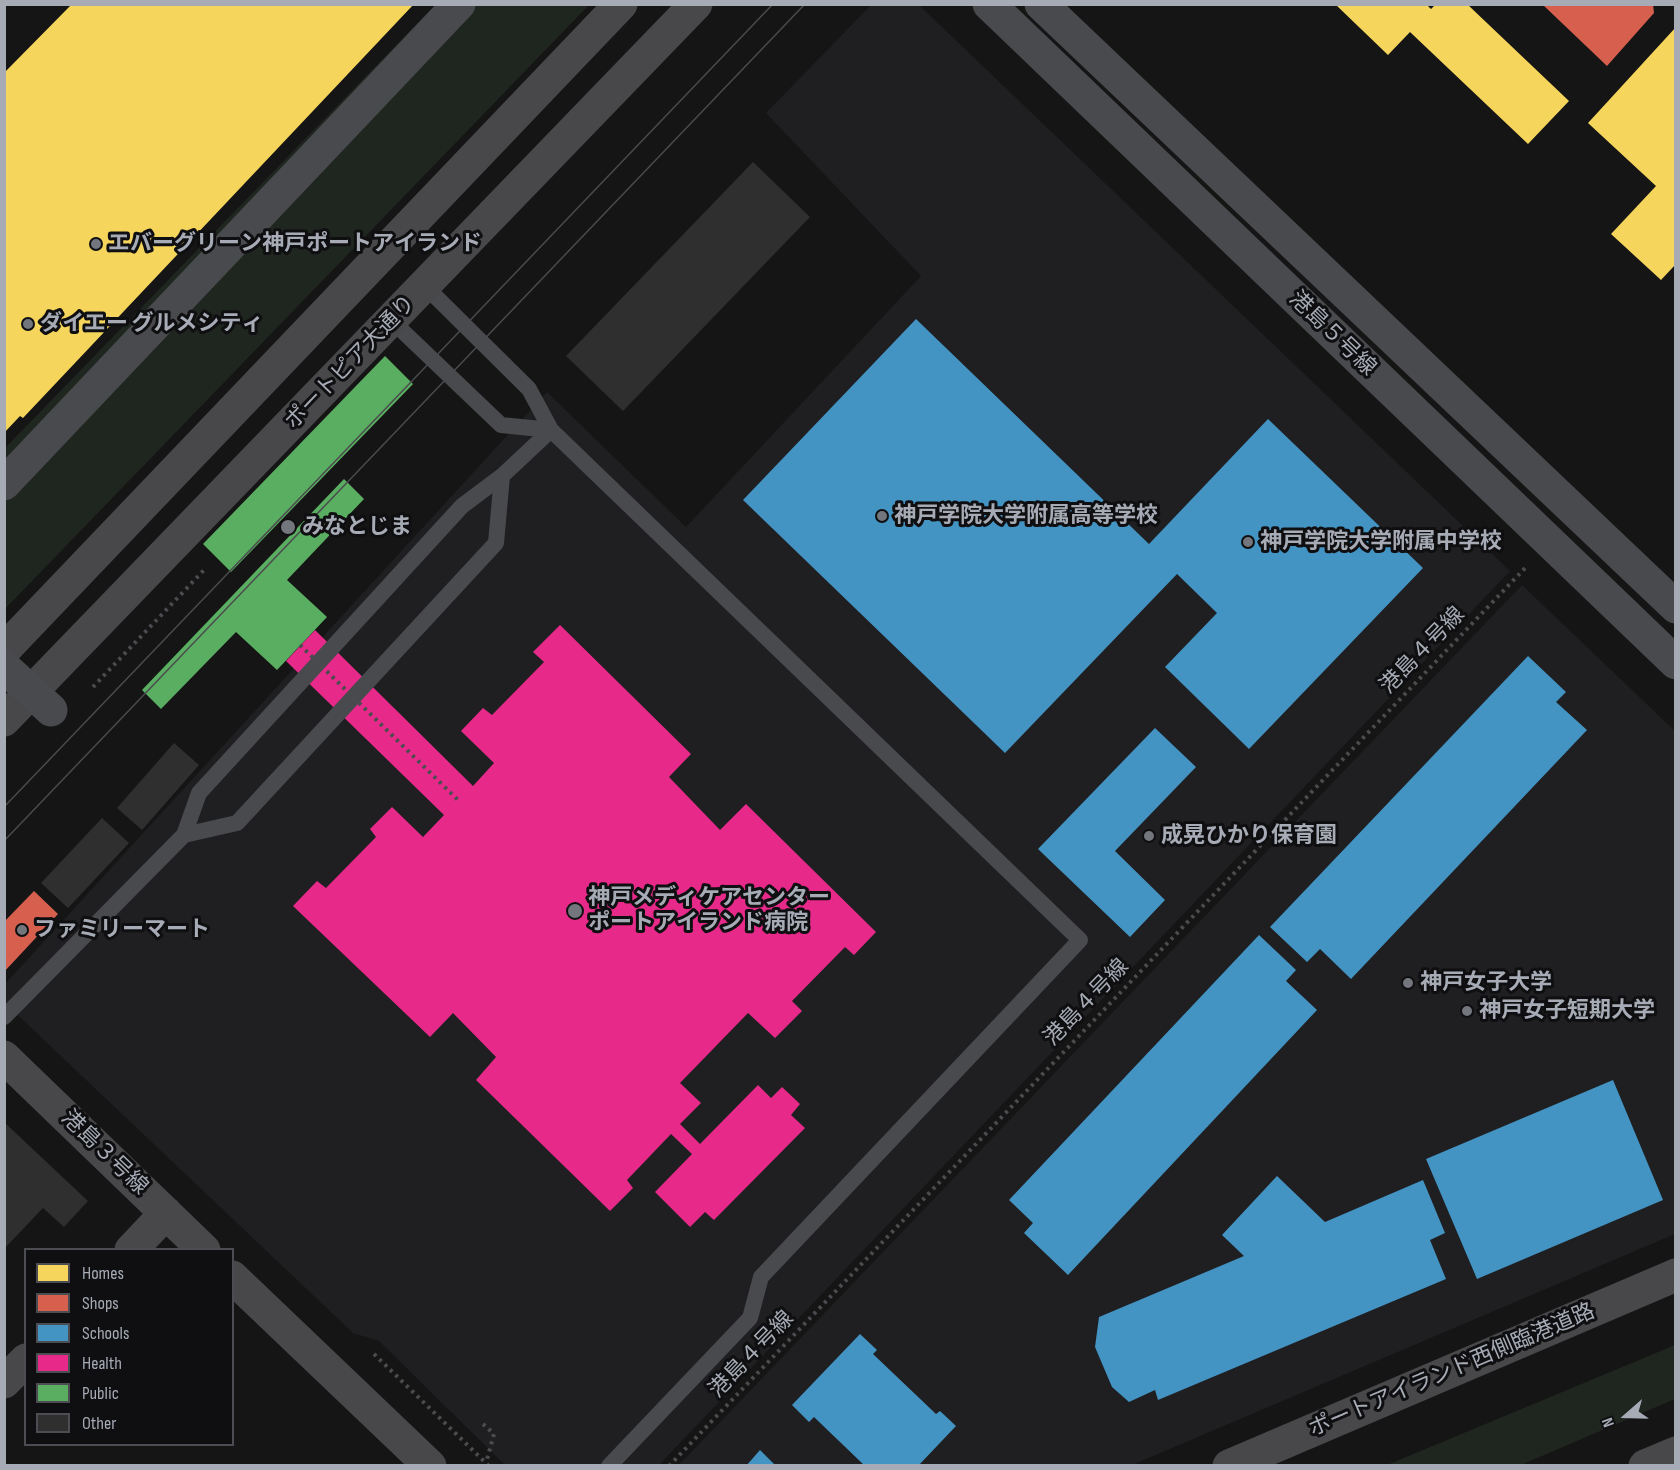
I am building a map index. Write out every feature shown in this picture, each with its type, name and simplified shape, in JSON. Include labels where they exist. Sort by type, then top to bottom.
[{"type":"street","points":[[4,484],[459,4]]},
{"type":"street","points":[[4,650],[621,4]]},
{"type":"street","name":"ポートピア大通り","points":[[4,720],[426,287],[696,4]]},
{"type":"street","name":"港島５号線","points":[[989,4],[1676,663]]},
{"type":"street","name":"港島５号線","points":[[1041,4],[1676,607]]},
{"type":"street","points":[[4,667],[51,710]]},
{"type":"street","name":"港島３号線","points":[[4,1057],[202,1248]]},
{"type":"street","points":[[133,1248],[166,1213]]},
{"type":"street","name":"ポートアイランド西側臨港道路","points":[[1229,1466],[1676,1275]]},
{"type":"street","points":[[234,1279],[430,1466]]},
{"type":"street","points":[[4,1382],[24,1362]]},
{"type":"street","points":[[1645,1466],[1676,1453]]},
{"type":"lane","points":[[426,287],[529,389],[551,430],[1080,940],[761,1277],[750,1317],[609,1466]]},
{"type":"lane","points":[[392,321],[501,425],[551,430]]},
{"type":"lane","points":[[4,1017],[184,835],[199,793],[462,506],[502,476],[551,430]]},
{"type":"lane","points":[[184,835],[237,823],[496,543],[502,476]]},
{"type":"path","name":"港島４号線","points":[[669,1466],[1530,563]]},
{"type":"path","points":[[93,687],[204,570]]},
{"type":"path","points":[[300,645],[460,802]]},
{"type":"path","points":[[374,1354],[488,1464]]},
{"type":"path","points":[[483,1424],[494,1434],[488,1464]]},
{"type":"shaded area","points":[[435,5],[589,5],[5,609],[5,448]]},
{"type":"shaded area","name":"神戸メディケアセンター ポートアイランド病院","points":[[871,5],[919,5],[1510,571],[659,1465],[505,1465],[379,1341],[353,1333],[5,1003],[4,985],[547,392],[686,527],[921,276],[766,113]]},
{"type":"shaded area","name":"神戸女子大学","points":[[1522,585],[1675,731],[1675,1234],[1132,1465],[678,1466]]},
{"type":"shaded area","points":[[1675,1345],[1675,1399],[1521,1465],[1387,1465]]},
{"type":"building: Homes","name":"エバーグリーン神戸ポートアイランド","points":[[72,4],[414,4],[23,418],[20,416],[4,433],[4,73]]},
{"type":"building: Homes","points":[[1335,4],[1426,4],[1431,9],[1436,4],[1467,4],[1569,101],[1528,144],[1410,32],[1388,55]]},
{"type":"building: Homes","points":[[1676,27],[1676,264],[1661,280],[1611,234],[1656,186],[1588,123]]},
{"type":"building: Shops","points":[[1542,4],[1653,4],[1654,13],[1607,66]]},
{"type":"building: Shops","points":[[34,891],[58,914],[4,972],[4,922]]},
{"type":"building: Schools","points":[[916,319],[1149,544],[1268,419],[1423,568],[1249,749],[1165,667],[1217,613],[1177,574],[1005,753],[743,500]]},
{"type":"building: Schools","points":[[1528,656],[1566,692],[1556,702],[1587,730],[1351,979],[1320,949],[1307,962],[1270,927]]},
{"type":"building: Schools","points":[[1155,728],[1196,767],[1115,851],[1165,900],[1130,937],[1038,849]]},
{"type":"building: Schools","points":[[1259,935],[1296,970],[1286,981],[1317,1010],[1068,1275],[1024,1233],[1033,1223],[1009,1200]]},
{"type":"building: Schools","points":[[1613,1080],[1663,1200],[1477,1279],[1426,1159]]},
{"type":"building: Schools","points":[[1277,1176],[1325,1222],[1423,1180],[1445,1233],[1430,1240],[1446,1279],[1158,1400],[1155,1390],[1129,1402],[1112,1387],[1095,1347],[1099,1317],[1244,1256],[1222,1235]]},
{"type":"building: Schools","points":[[860,1334],[877,1350],[873,1354],[936,1414],[940,1411],[956,1426],[918,1466],[865,1466],[814,1417],[809,1422],[792,1405]]},
{"type":"building: Schools","points":[[760,1450],[776,1466],[746,1466]]},
{"type":"building: Health","points":[[560,625],[691,754],[669,777],[720,830],[746,804],[876,932],[854,955],[845,947],[792,1001],[802,1011],[775,1038],[748,1013],[680,1083],[701,1103],[680,1124],[700,1144],[758,1085],[771,1098],[782,1087],[800,1104],[791,1115],[805,1128],[714,1220],[705,1212],[690,1227],[655,1192],[692,1154],[671,1134],[627,1180],[633,1188],[610,1211],[476,1080],[496,1057],[453,1013],[430,1037],[293,906],[317,881],[326,888],[376,837],[370,829],[392,807],[423,837],[444,815],[286,661],[315,630],[473,786],[494,763],[461,731],[483,708],[492,715],[544,662],[533,652]]},
{"type":"building: Public","points":[[385,356],[413,384],[231,572],[203,544]]},
{"type":"building: Public","points":[[344,479],[364,499],[287,580],[327,617],[277,670],[236,632],[161,709],[142,690]]},
{"type":"building: Other","points":[[753,162],[810,217],[623,411],[566,356]]},
{"type":"building: Other","points":[[174,743],[199,765],[142,830],[117,808]]},
{"type":"building: Other","points":[[102,818],[129,843],[68,908],[41,883]]},
{"type":"building: Other","points":[[4,1122],[88,1201],[64,1227],[43,1208],[4,1249]]},
{"type":"tram line","points":[[4,807],[773,4]]},
{"type":"tram line","points":[[4,841],[805,4]]},
{"type":"place","name":"エバーグリーン神戸ポートアイランド","points":[[96,244]]},
{"type":"place","name":"ダイエー グルメシティ","points":[[28,324]]},
{"type":"place","name":"神戸学院大学附属高等学校","points":[[882,516]]},
{"type":"place","name":"みなとじま","points":[[288,527]]},
{"type":"place","name":"神戸学院大学附属中学校","points":[[1248,542]]},
{"type":"place","name":"成晃ひかり保育園","points":[[1149,836]]},
{"type":"place","name":"神戸メディケアセンター ポートアイランド病院","points":[[575,911]]},
{"type":"place","name":"ファミリーマート","points":[[22,930]]},
{"type":"place","name":"神戸女子大学","points":[[1408,983]]},
{"type":"place","name":"神戸女子短期大学","points":[[1467,1011]]}]
